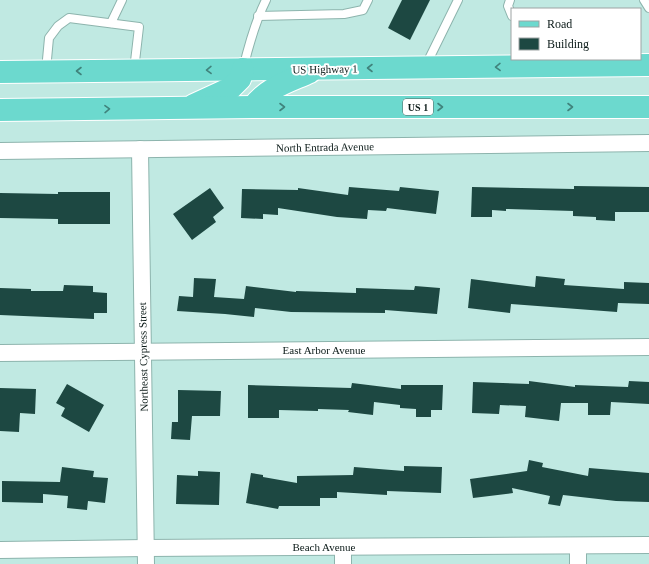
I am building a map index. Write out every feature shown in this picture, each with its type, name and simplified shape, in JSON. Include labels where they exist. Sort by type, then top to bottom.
[{"type":"main road","name":"US Highway 1","points":[[0,72],[425,68],[532,63],[649,65]]},
{"type":"main road","points":[[188,108],[231,88],[240,79],[243,69]]},
{"type":"main road","points":[[253,107],[259,99],[270,90],[318,69]]},
{"type":"main road","name":"US 1","points":[[0,110],[253,107],[649,106]]},
{"type":"street","name":"North Entrada Avenue","points":[[0,151],[649,143]]},
{"type":"street","name":"Northeast Cypress Street","points":[[140,149],[146,564]]},
{"type":"street","name":"East Arbor Avenue","points":[[0,353],[649,347]]},
{"type":"street","name":"Beach Avenue","points":[[0,550],[649,545]]},
{"type":"street","points":[[578,546],[578,564]]},
{"type":"street","points":[[343,547],[343,564]]},
{"type":"lane","points":[[110,23],[122,0]]},
{"type":"lane","points":[[243,69],[249,43],[258,16],[266,0]]},
{"type":"lane","points":[[258,16],[344,14],[363,10],[368,0]]},
{"type":"lane","points":[[425,68],[458,0]]},
{"type":"lane","points":[[510,0],[508,6],[511,14]]},
{"type":"lane","points":[[644,0],[649,8]]},
{"type":"lane","points":[[45,71],[49,38],[58,26],[69,18],[139,27],[134,71]]},
{"type":"building","points":[[402,0],[430,0],[410,40],[388,28]]},
{"type":"building","points":[[574,186],[649,187],[649,212],[615,212],[615,221],[596,220],[596,217],[573,216],[573,211],[506,209],[506,211],[492,210],[492,217],[471,217],[472,187],[574,189]]},
{"type":"building","points":[[349,187],[399,191],[400,187],[439,191],[436,214],[387,208],[386,211],[368,210],[367,219],[337,217],[278,208],[278,215],[263,214],[263,219],[241,218],[242,189],[298,190],[298,188],[348,195]]},
{"type":"building","points":[[210,188],[224,208],[213,217],[216,222],[192,240],[173,214]]},
{"type":"building","points":[[58,192],[110,192],[110,224],[58,224],[58,219],[0,218],[0,193],[58,194]]},
{"type":"building","points":[[536,276],[565,279],[564,285],[624,289],[624,282],[649,283],[649,304],[618,303],[617,312],[511,304],[510,313],[468,308],[471,279],[535,287]]},
{"type":"building","points":[[194,278],[216,279],[214,297],[244,299],[246,286],[296,292],[356,293],[356,288],[414,290],[415,286],[440,288],[437,314],[385,310],[385,313],[291,312],[255,308],[254,317],[177,311],[179,296],[193,297]]},
{"type":"building","points":[[64,285],[93,286],[93,292],[107,293],[107,313],[94,313],[94,319],[0,315],[0,288],[31,289],[31,291],[63,291]]},
{"type":"building","points":[[529,381],[575,387],[575,385],[628,387],[629,381],[649,382],[649,404],[611,402],[610,415],[588,415],[588,403],[561,403],[559,421],[525,417],[526,406],[500,405],[499,414],[472,413],[473,382],[529,384]]},
{"type":"building","points":[[352,383],[401,389],[401,385],[443,385],[442,410],[431,410],[431,417],[416,417],[416,409],[400,408],[400,405],[374,402],[373,415],[348,412],[349,410],[318,409],[318,411],[279,410],[279,418],[248,418],[248,385],[351,388]]},
{"type":"building","points":[[67,384],[104,405],[89,432],[61,416],[65,408],[56,403]]},
{"type":"building","points":[[0,388],[36,389],[35,414],[20,413],[19,432],[0,431]]},
{"type":"building","points":[[178,390],[221,391],[220,416],[192,416],[190,440],[171,439],[172,422],[178,422]]},
{"type":"building","points":[[529,460],[543,463],[542,467],[588,476],[589,468],[649,473],[649,502],[616,501],[563,495],[560,506],[548,504],[550,496],[512,488],[513,493],[473,498],[470,479],[527,471]]},
{"type":"building","points":[[404,466],[442,467],[441,493],[387,491],[387,495],[337,492],[337,498],[320,498],[320,506],[279,506],[278,509],[246,503],[251,473],[263,475],[263,477],[297,483],[297,476],[353,475],[354,467],[404,471]]},
{"type":"building","points":[[62,467],[94,471],[93,477],[108,478],[105,503],[88,501],[87,510],[67,508],[68,496],[43,494],[43,503],[2,502],[2,481],[60,482]]},
{"type":"building","points":[[198,471],[220,472],[219,505],[176,504],[177,475],[198,476]]}]
